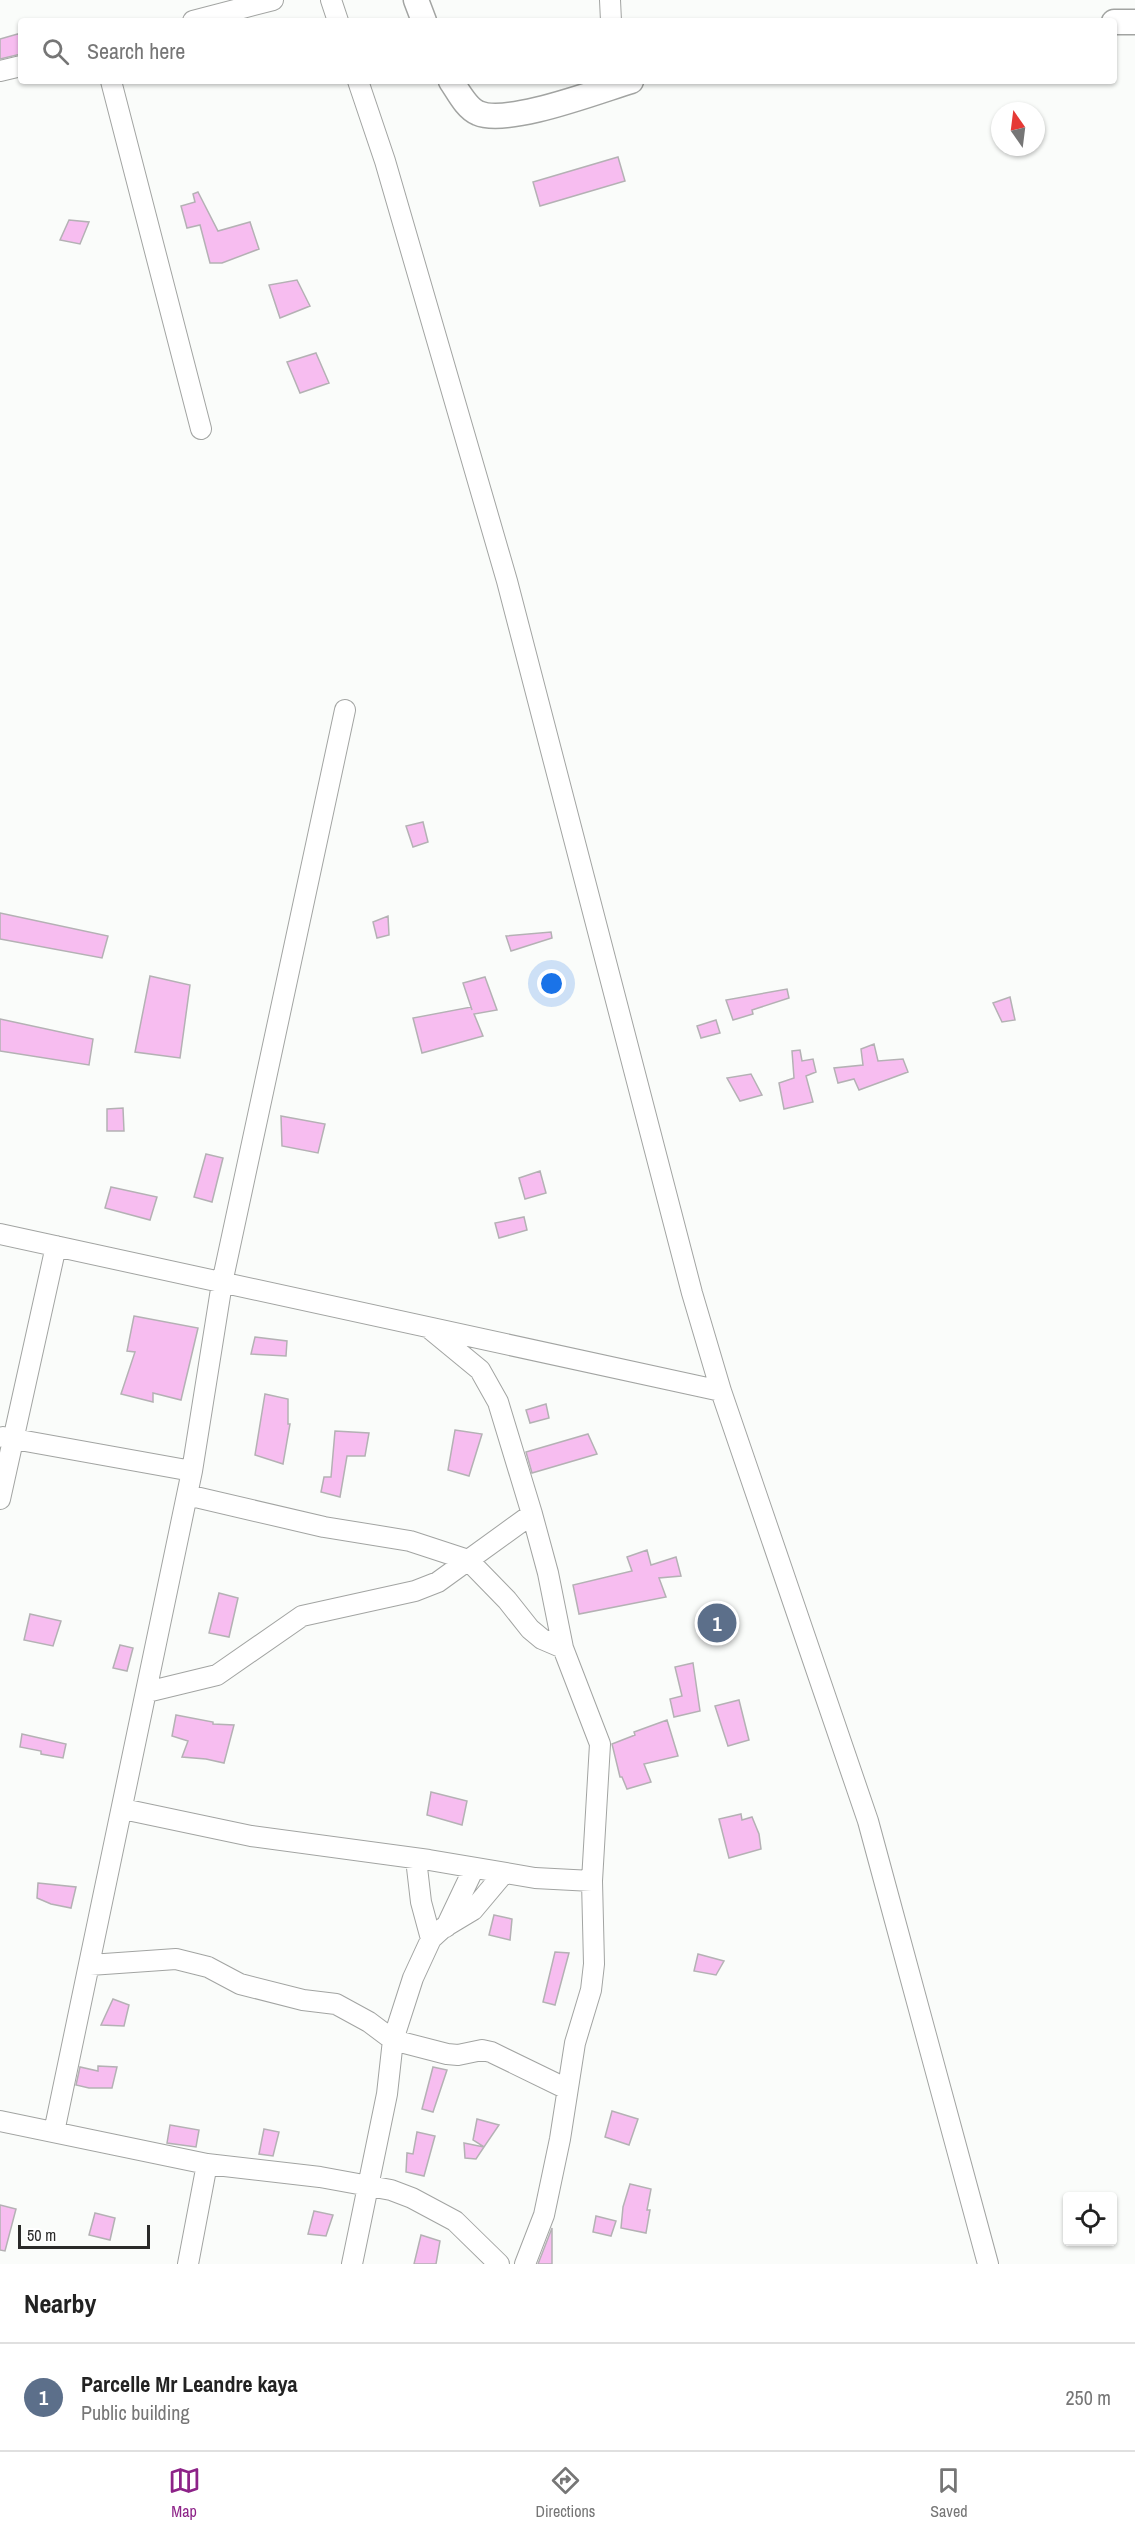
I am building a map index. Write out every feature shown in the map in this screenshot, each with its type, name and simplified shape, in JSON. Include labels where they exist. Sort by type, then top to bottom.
[{"type":"street","points":[[204,18],[273,0]]},
{"type":"street","points":[[331,0],[337,18]]},
{"type":"street","points":[[408,0],[422,18]]},
{"type":"street","points":[[416,0],[423,18]]},
{"type":"street","points":[[610,0],[611,18]]},
{"type":"street","points":[[1117,22],[1135,22]]},
{"type":"street","points":[[0,71],[18,67]]},
{"type":"street","points":[[112,84],[201,429]]},
{"type":"street","points":[[359,84],[385,161],[507,581],[692,1293],[722,1391],[868,1821],[988,2264]]},
{"type":"street","points":[[453,84],[475,112],[490,117],[533,110],[617,84]]},
{"type":"street","points":[[54,2132],[192,1471],[222,1283],[345,710]]},
{"type":"street","points":[[0,1233],[722,1391]]},
{"type":"street","points":[[0,1499],[7,1438],[56,1246]]},
{"type":"street","points":[[429,1328],[480,1370],[498,1402],[548,1573],[563,1648],[600,1744],[592,1881],[594,1964],[591,1990],[575,2043],[544,2215],[525,2264]]},
{"type":"street","points":[[7,1438],[192,1471]]},
{"type":"street","points":[[187,1494],[324,1527],[410,1541],[468,1560],[507,1600],[530,1629],[542,1639],[563,1648]]},
{"type":"street","points":[[147,1692],[217,1675],[302,1616],[415,1591],[438,1582],[532,1514]]},
{"type":"street","points":[[123,1809],[251,1836],[535,1878],[592,1881]]},
{"type":"street","points":[[416,1859],[422,1902],[439,1933]]},
{"type":"street","points":[[352,2264],[387,2094],[393,2040],[413,1978],[474,1868]]},
{"type":"street","points":[[439,1933],[473,1910],[504,1873]]},
{"type":"street","points":[[90,1965],[176,1959],[208,1966],[240,1984],[303,2000],[336,2004],[369,2022],[393,2040],[447,2054],[458,2055],[482,2050],[491,2052],[567,2089]]},
{"type":"street","points":[[0,2121],[207,2164],[320,2177],[391,2190],[412,2198],[455,2221],[499,2264]]},
{"type":"street","points":[[188,2264],[207,2164]]},
{"type":"building","points":[[18,34],[18,55],[0,59],[0,39]]},
{"type":"building","points":[[618,157],[625,181],[540,206],[533,182]]},
{"type":"building","points":[[198,192],[218,231],[250,222],[259,249],[222,263],[210,263],[200,225],[187,228],[181,206],[195,202],[193,194]]},
{"type":"building","points":[[69,220],[89,222],[80,244],[60,240]]},
{"type":"building","points":[[297,280],[310,306],[280,318],[269,285]]},
{"type":"building","points":[[316,353],[329,383],[300,393],[287,362]]},
{"type":"building","points":[[423,822],[428,842],[413,847],[406,826]]},
{"type":"building","points":[[0,913],[108,936],[102,958],[0,939]]},
{"type":"building","points":[[388,916],[389,935],[377,938],[373,922]]},
{"type":"building","points":[[551,932],[552,938],[511,951],[506,936]]},
{"type":"building","points":[[150,976],[190,985],[180,1058],[135,1052]]},
{"type":"building","points":[[485,977],[497,1010],[474,1014],[483,1036],[422,1053],[413,1018],[471,1007],[463,983]]},
{"type":"building","points":[[787,989],[789,998],[752,1010],[753,1014],[733,1020],[726,1000]]},
{"type":"building","points":[[1010,997],[1015,1020],[1002,1022],[993,1003]]},
{"type":"building","points":[[0,1019],[93,1039],[89,1065],[0,1051]]},
{"type":"building","points":[[716,1020],[720,1033],[701,1038],[697,1026]]},
{"type":"building","points":[[874,1044],[878,1061],[903,1059],[908,1072],[859,1090],[854,1079],[838,1083],[834,1068],[863,1065],[861,1049]]},
{"type":"building","points":[[800,1050],[802,1061],[813,1059],[816,1072],[806,1076],[813,1102],[784,1109],[779,1083],[794,1078],[792,1051]]},
{"type":"building","points":[[751,1074],[762,1095],[740,1101],[727,1078]]},
{"type":"building","points":[[123,1108],[124,1131],[107,1131],[107,1109]]},
{"type":"building","points":[[281,1116],[325,1124],[318,1153],[282,1146]]},
{"type":"building","points":[[206,1154],[223,1158],[212,1202],[194,1197]]},
{"type":"building","points":[[540,1171],[546,1193],[525,1199],[519,1178]]},
{"type":"building","points":[[111,1187],[157,1197],[150,1220],[105,1208]]},
{"type":"building","points":[[524,1217],[527,1230],[499,1238],[495,1223]]},
{"type":"building","points":[[134,1316],[198,1328],[181,1400],[153,1393],[153,1402],[121,1394],[135,1352],[127,1351]]},
{"type":"building","points":[[255,1337],[287,1341],[286,1356],[251,1354]]},
{"type":"building","points":[[265,1394],[288,1399],[288,1424],[290,1424],[283,1464],[255,1455]]},
{"type":"building","points":[[546,1404],[549,1418],[530,1423],[526,1410]]},
{"type":"building","points":[[455,1430],[482,1434],[469,1476],[448,1470]]},
{"type":"building","points":[[335,1431],[369,1433],[365,1456],[347,1456],[340,1497],[321,1492],[324,1477],[331,1477]]},
{"type":"building","points":[[588,1434],[597,1454],[532,1473],[526,1452]]},
{"type":"building","points":[[647,1550],[651,1565],[676,1557],[681,1576],[659,1578],[666,1597],[579,1614],[573,1585],[632,1571],[627,1557]]},
{"type":"building","points":[[219,1593],[238,1598],[229,1637],[209,1633]]},
{"type":"building","points":[[30,1614],[61,1621],[53,1646],[24,1640]]},
{"type":"building","points":[[120,1645],[133,1648],[127,1671],[113,1668]]},
{"type":"building","points":[[693,1663],[700,1711],[674,1717],[670,1699],[682,1696],[675,1667]]},
{"type":"building","points":[[739,1700],[749,1740],[728,1746],[715,1706]]},
{"type":"building","points":[[176,1715],[213,1722],[213,1724],[234,1725],[224,1763],[182,1757],[188,1741],[172,1736]]},
{"type":"building","points":[[667,1720],[678,1756],[644,1764],[651,1782],[627,1789],[620,1777],[612,1744],[635,1735],[634,1732]]},
{"type":"building","points":[[22,1734],[66,1744],[63,1758],[20,1747]]},
{"type":"building","points":[[431,1792],[467,1801],[462,1825],[427,1815]]},
{"type":"building","points":[[741,1814],[742,1820],[752,1817],[759,1834],[761,1849],[729,1858],[719,1819]]},
{"type":"building","points":[[38,1883],[76,1887],[71,1908],[51,1904],[37,1898]]},
{"type":"building","points":[[494,1915],[512,1919],[510,1940],[489,1935]]},
{"type":"building","points":[[555,1952],[569,1953],[555,2005],[543,2002]]},
{"type":"building","points":[[698,1954],[724,1961],[716,1975],[694,1971]]},
{"type":"building","points":[[113,1999],[129,2005],[124,2026],[101,2025]]},
{"type":"building","points":[[98,2066],[117,2067],[112,2088],[89,2088],[76,2085],[80,2067],[98,2071]]},
{"type":"building","points":[[433,2067],[447,2070],[433,2112],[422,2109]]},
{"type":"building","points":[[612,2111],[638,2119],[629,2145],[605,2137]]},
{"type":"building","points":[[477,2119],[499,2125],[484,2147],[473,2140]]},
{"type":"building","points":[[170,2125],[199,2130],[196,2147],[167,2143]]},
{"type":"building","points":[[264,2129],[279,2132],[273,2156],[259,2154]]},
{"type":"building","points":[[417,2132],[435,2136],[424,2176],[406,2172],[407,2153],[413,2154]]},
{"type":"building","points":[[464,2143],[484,2147],[476,2159],[465,2158]]},
{"type":"building","points":[[630,2184],[651,2189],[646,2233],[621,2228],[623,2207]]},
{"type":"building","points":[[0,2205],[16,2209],[5,2251],[0,2250]]},
{"type":"building","points":[[314,2211],[333,2215],[326,2236],[308,2234]]},
{"type":"building","points":[[95,2213],[115,2218],[110,2240],[89,2235]]},
{"type":"building","points":[[596,2216],[616,2221],[611,2236],[593,2232]]},
{"type":"building","points":[[552,2228],[552,2264],[538,2264]]},
{"type":"building","points":[[421,2235],[440,2241],[436,2264],[414,2264]]},
{"type":"place","name":"Parcelle Mr Leandre kaya","points":[[717,1623]]}]
